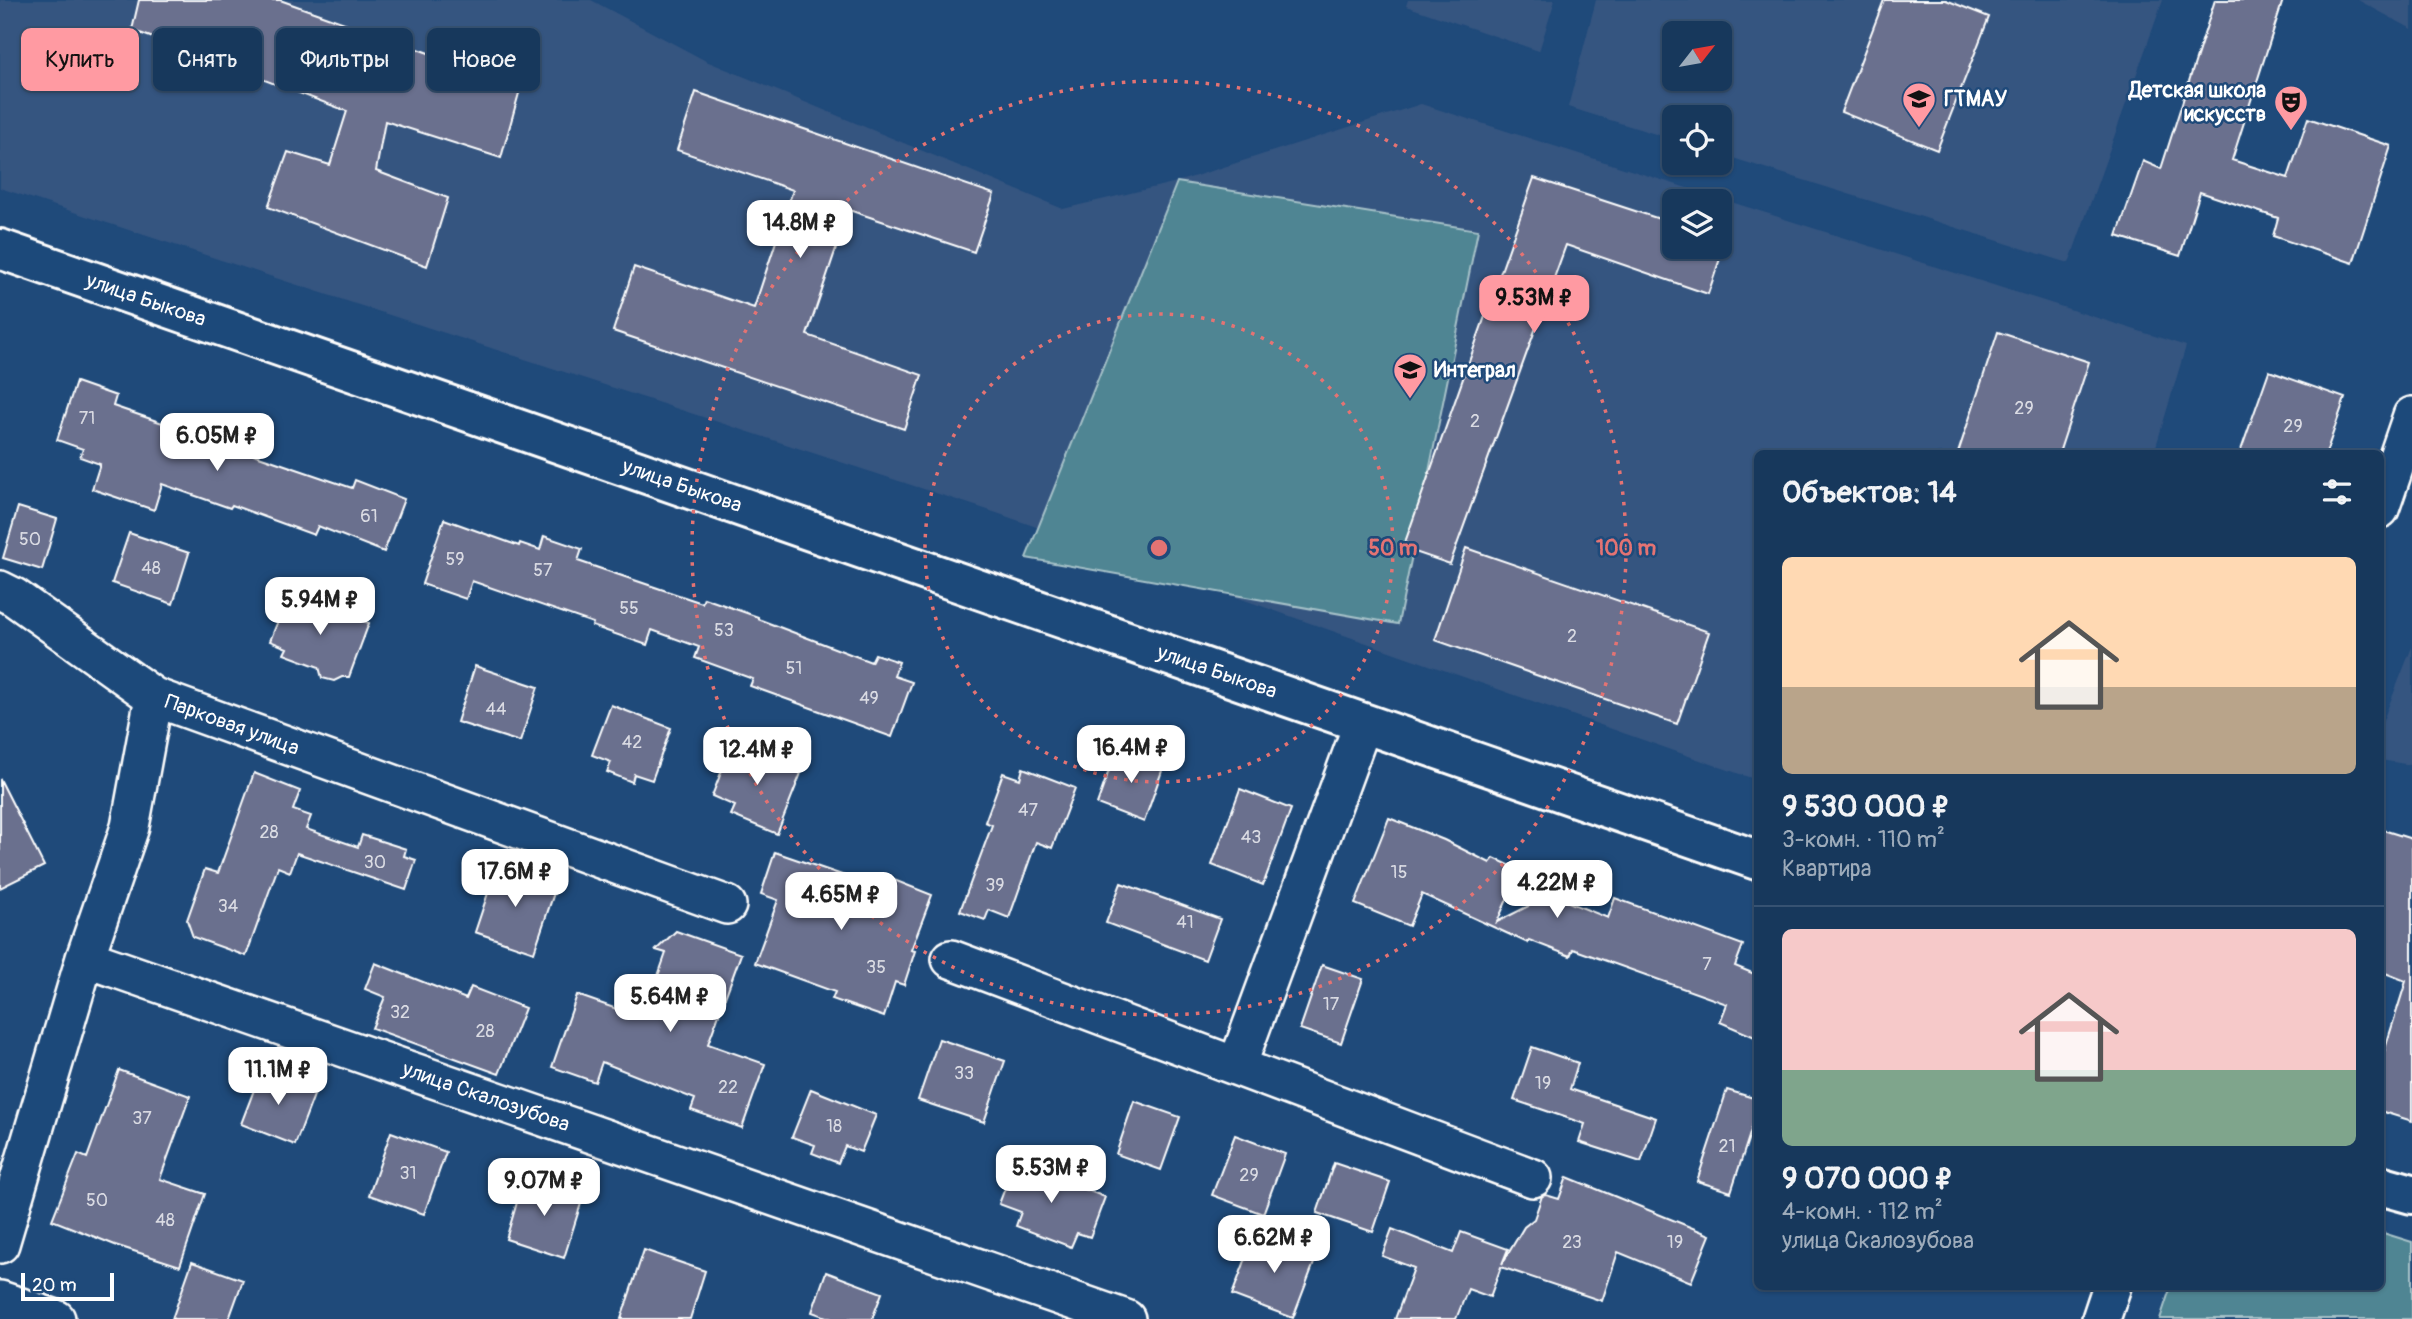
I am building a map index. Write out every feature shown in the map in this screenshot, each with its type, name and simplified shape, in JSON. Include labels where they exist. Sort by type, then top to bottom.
[{"type":"street","name":"улица Быкова","points":[[0,249],[1754,859]]},
{"type":"street","points":[[2384,497],[2412,416]]},
{"type":"street","points":[[0,590],[14,597],[154,697]]},
{"type":"street","name":"Парковая улица","points":[[0,1244],[85,958],[130,827],[154,697],[727,905]]},
{"type":"street","points":[[1237,1066],[1363,723]]},
{"type":"street","name":"улица Скалозубова","points":[[85,958],[1126,1319]]},
{"type":"street","points":[[951,959],[1533,1178]]},
{"type":"street","points":[[2384,1186],[2412,1194]]},
{"type":"street","points":[[2101,1319],[2111,1290]]},
{"type":"street","points":[[0,1300],[56,1319]]},
{"type":"shaded area","name":"Интеграл","points":[[0,0],[591,0],[706,61],[1063,209],[1177,182],[1421,104],[1690,189],[1662,189],[1662,259],[1732,259],[1732,202],[2186,346],[2155,450],[1754,450],[1754,779],[991,511],[0,188]]},
{"type":"shaded area","points":[[1408,0],[1555,0],[1539,51],[1406,6]]},
{"type":"shaded area","name":"ГТМАУ","points":[[1596,0],[2163,0],[2069,263],[1732,158],[1732,105],[1662,105],[1662,136],[1568,107]]},
{"type":"shaded area","points":[[2358,0],[2412,0],[2412,29]]},
{"type":"shaded area","points":[[2412,647],[2412,765],[2384,761],[2384,718]]},
{"type":"green space","points":[[1177,182],[1478,230],[1398,624],[1026,558]]},
{"type":"green space","points":[[2384,1233],[2412,1242],[2412,1319],[2160,1319],[2170,1290],[2384,1290]]},
{"type":"building","points":[[139,0],[280,0],[358,28],[276,28],[276,84],[262,79],[262,28],[153,28],[153,38],[139,33],[139,28],[132,28]]},
{"type":"building","points":[[1884,0],[1946,0],[1989,17],[1937,150],[1841,112]]},
{"type":"building","points":[[2215,0],[2283,0],[2232,160],[2288,178],[2308,118],[2391,146],[2353,263],[2273,236],[2278,218],[2200,192],[2180,256],[2117,236],[2143,161],[2161,169]]},
{"type":"building","points":[[413,47],[427,52],[427,91],[520,91],[501,158],[385,121],[376,171],[448,198],[427,266],[268,207],[288,152],[330,165],[347,111],[294,91],[413,91]]},
{"type":"building","points":[[696,92],[994,194],[974,252],[849,210],[807,335],[922,375],[904,429],[613,331],[634,267],[754,308],[793,190],[677,150]]},
{"type":"building","points":[[1534,178],[1662,220],[1662,259],[1720,259],[1708,294],[1566,245],[1450,564],[1403,548]]},
{"type":"building","points":[[1998,332],[2089,362],[2060,450],[1959,450]]},
{"type":"building","points":[[2269,371],[2345,398],[2327,450],[2241,450]]},
{"type":"building","points":[[76,382],[116,396],[113,406],[352,488],[355,480],[404,499],[384,552],[318,526],[314,535],[232,505],[230,508],[162,484],[154,510],[92,489],[100,464],[80,457],[83,449],[57,440]]},
{"type":"building","points":[[18,507],[57,519],[42,570],[3,558]]},
{"type":"building","points":[[444,519],[519,546],[520,543],[540,550],[544,536],[582,549],[578,561],[702,603],[704,598],[871,662],[875,654],[899,662],[894,676],[912,682],[892,737],[750,686],[753,679],[695,658],[699,647],[652,630],[647,645],[592,626],[593,623],[472,581],[466,599],[422,584]]},
{"type":"building","points":[[129,533],[189,553],[173,604],[112,583]]},
{"type":"building","points":[[1466,548],[1709,632],[1677,724],[1435,640]]},
{"type":"building","points":[[299,597],[369,623],[349,677],[334,681],[322,678],[319,667],[284,654],[287,648],[270,641],[287,598],[297,602]]},
{"type":"building","points":[[475,666],[538,687],[520,742],[457,722]]},
{"type":"building","points":[[611,705],[671,728],[652,780],[634,774],[632,782],[607,772],[611,762],[592,755]]},
{"type":"building","points":[[745,743],[775,755],[772,762],[801,773],[777,834],[731,815],[735,806],[712,796],[731,747],[742,751]]},
{"type":"building","points":[[1117,748],[1164,765],[1144,822],[1097,804]]},
{"type":"building","points":[[1023,768],[1075,788],[1052,848],[1036,842],[1009,918],[989,910],[985,920],[960,911],[992,825],[985,822],[1003,773],[1020,779]]},
{"type":"building","points":[[254,773],[300,791],[293,810],[311,816],[306,829],[358,847],[362,835],[406,849],[404,856],[416,860],[406,890],[297,853],[290,872],[278,867],[246,956],[193,937],[187,920],[205,869],[218,873]]},
{"type":"building","points":[[0,779],[44,866],[0,888]]},
{"type":"building","points":[[1240,789],[1291,809],[1263,885],[1212,865]]},
{"type":"building","points":[[1389,818],[1444,840],[1490,863],[1494,858],[1520,870],[1497,922],[1556,892],[1563,900],[1608,918],[1615,898],[1743,945],[1735,966],[1754,974],[1754,1037],[1720,1022],[1727,1004],[1573,949],[1570,956],[1529,940],[1528,943],[1422,894],[1409,926],[1355,904]]},
{"type":"building","points":[[2384,830],[2412,839],[2412,1121],[2384,1112],[2384,1052],[2406,981],[2384,973]]},
{"type":"building","points":[[775,852],[874,886],[879,874],[932,895],[911,950],[915,951],[904,985],[895,982],[884,1017],[832,999],[835,992],[755,963],[778,900],[761,894]]},
{"type":"building","points":[[497,866],[556,887],[534,952],[475,932]]},
{"type":"building","points":[[1121,883],[1220,919],[1205,960],[1106,923]]},
{"type":"building","points":[[676,931],[741,954],[708,1044],[765,1064],[742,1128],[691,1110],[695,1099],[602,1062],[595,1082],[552,1067],[577,995],[631,1014],[633,1008],[645,1013],[666,953],[656,950]]},
{"type":"building","points":[[375,963],[466,999],[471,987],[525,1008],[499,1074],[372,1028],[385,997],[365,989]]},
{"type":"building","points":[[1322,965],[1363,979],[1341,1043],[1300,1029]]},
{"type":"building","points":[[939,1039],[1005,1061],[984,1122],[918,1100]]},
{"type":"building","points":[[1532,1047],[1578,1063],[1570,1089],[1656,1118],[1641,1162],[1579,1142],[1585,1124],[1514,1100]]},
{"type":"building","points":[[262,1069],[316,1090],[295,1145],[241,1124]]},
{"type":"building","points":[[119,1070],[190,1096],[160,1179],[205,1194],[180,1266],[115,1245],[52,1220],[78,1154],[87,1158]]},
{"type":"building","points":[[811,1089],[876,1115],[861,1152],[845,1146],[838,1163],[812,1153],[815,1145],[792,1137]]},
{"type":"building","points":[[1727,1090],[1754,1098],[1754,1121],[1731,1192],[1697,1181]]},
{"type":"building","points":[[1134,1101],[1180,1117],[1161,1170],[1116,1154]]},
{"type":"building","points":[[391,1132],[446,1152],[424,1214],[369,1195]]},
{"type":"building","points":[[1235,1135],[1285,1154],[1263,1214],[1212,1195]]},
{"type":"building","points":[[1015,1162],[1105,1197],[1090,1237],[1077,1233],[1071,1247],[1016,1226],[1021,1212],[999,1204]]},
{"type":"building","points":[[1334,1163],[1390,1182],[1373,1232],[1317,1213]]},
{"type":"building","points":[[1567,1177],[1710,1235],[1691,1282],[1618,1252],[1602,1301],[1501,1267],[1490,1297],[1468,1289],[1456,1319],[1395,1319],[1414,1268],[1382,1256],[1392,1229],[1453,1253],[1461,1232],[1508,1249],[1502,1264],[1524,1227],[1534,1219],[1542,1196],[1559,1199]]},
{"type":"building","points":[[524,1179],[583,1197],[564,1258],[506,1239]]},
{"type":"building","points":[[1256,1232],[1317,1255],[1293,1318],[1232,1295]]},
{"type":"building","points":[[644,1250],[705,1271],[690,1319],[621,1319]]},
{"type":"building","points":[[192,1262],[243,1280],[229,1319],[172,1319]]},
{"type":"building","points":[[826,1272],[882,1293],[872,1319],[832,1319],[812,1312]]},
{"type":"place","name":"ГТМАУ","points":[[1919,129]]},
{"type":"place","name":"Детская школа искусств","points":[[2291,132]]},
{"type":"place","name":"Интеграл","points":[[1410,400]]}]
